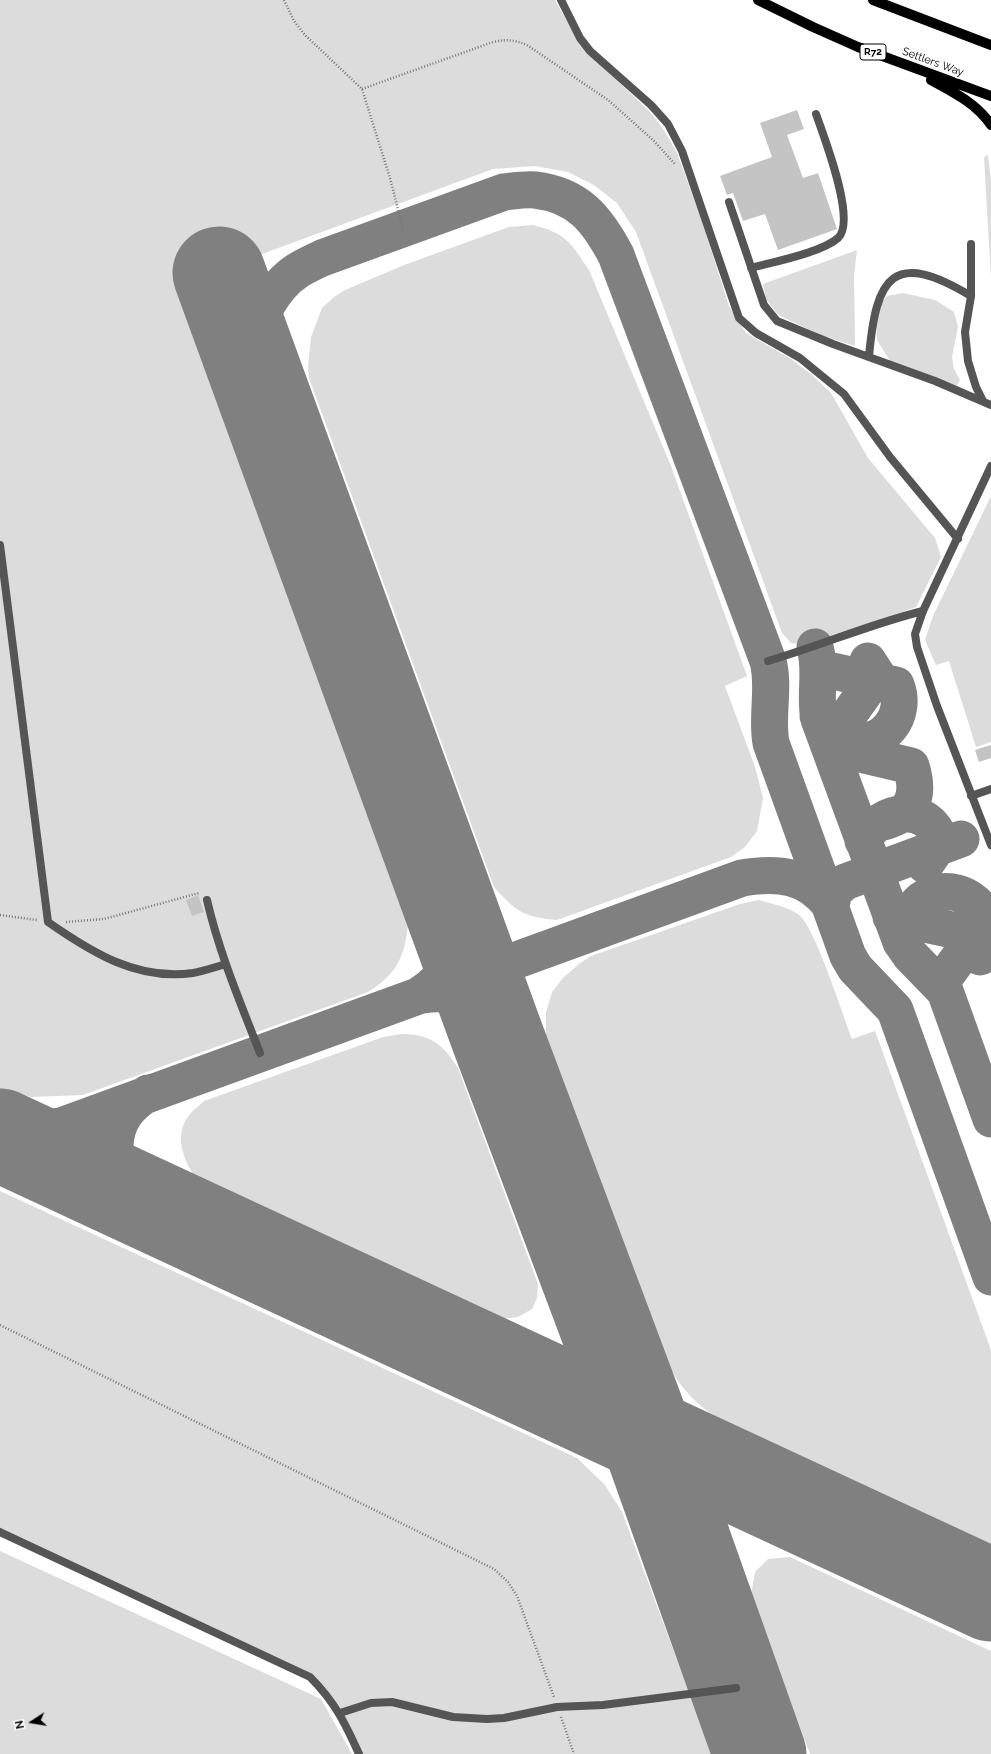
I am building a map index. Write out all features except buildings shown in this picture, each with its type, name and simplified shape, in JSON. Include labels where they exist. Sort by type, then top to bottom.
[{"type":"main road","name":"Settlers Way","points":[[758,0],[813,27],[901,63],[991,96]]},
{"type":"main road","points":[[872,0],[991,45]]},
{"type":"main road","points":[[901,63],[969,101],[983,114],[991,125]]},
{"type":"lane","points":[[561,0],[580,38],[590,51],[651,105],[668,124],[682,151],[690,180],[739,318],[756,332],[800,358],[844,394],[890,457],[958,539]]},
{"type":"lane","points":[[752,268],[826,246],[839,237],[844,224],[844,210],[841,192],[816,114]]},
{"type":"lane","points":[[730,202],[764,305],[777,321],[789,328],[935,381],[991,405]]},
{"type":"lane","points":[[971,244],[971,296],[965,332],[968,361],[976,387],[983,401]]},
{"type":"lane","points":[[869,357],[877,303],[885,287],[892,279],[902,273],[912,272],[925,274],[954,286],[971,296]]},
{"type":"lane","points":[[991,466],[923,611],[915,634],[917,647],[937,706],[991,844]]},
{"type":"lane","points":[[0,544],[48,922],[77,942],[115,963],[146,973],[193,973],[226,964]]},
{"type":"lane","points":[[768,661],[808,650],[897,618],[923,611]]},
{"type":"lane","points":[[971,796],[991,789]]},
{"type":"lane","points":[[207,900],[226,964],[260,1052]]},
{"type":"lane","points":[[0,1532],[301,1671],[310,1677],[327,1694],[340,1713],[359,1754]]},
{"type":"lane","points":[[340,1713],[371,1703],[392,1702],[453,1716],[480,1719],[504,1718],[558,1707],[603,1705],[736,1688]]},
{"type":"path","points":[[284,0],[294,20],[304,35],[362,89],[390,178],[403,229]]},
{"type":"path","points":[[362,89],[493,42],[507,39],[515,40],[527,45],[608,100],[652,140],[690,180]]},
{"type":"path","points":[[0,915],[48,922],[75,922],[104,919],[204,892],[207,900]]},
{"type":"path","points":[[0,1325],[494,1569],[508,1582],[517,1596],[574,1754]]},
{"type":"shaded area","points":[[0,0],[555,0],[580,45],[650,112],[664,130],[677,153],[701,218],[729,306],[746,333],[791,359],[812,375],[831,393],[868,458],[935,538],[941,557],[916,607],[810,646],[791,643],[782,633],[636,232],[617,203],[594,185],[568,172],[535,166],[493,169],[175,286],[408,924],[407,936],[401,956],[392,972],[378,986],[368,992],[83,1095],[31,1097],[0,1089]]},
{"type":"shaded area","points":[[988,155],[991,180],[991,278],[984,157]]},
{"type":"shaded area","points":[[533,225],[544,228],[567,240],[589,270],[671,466],[747,676],[725,686],[755,767],[763,798],[757,831],[745,847],[731,857],[557,920],[536,917],[521,912],[508,902],[494,887],[309,378],[308,367],[311,337],[322,308],[334,297],[345,290],[404,265],[509,227]]},
{"type":"shaded area","points":[[857,250],[854,276],[855,346],[823,336],[778,315],[766,299],[763,284]]},
{"type":"shaded area","points":[[903,293],[935,300],[954,312],[958,327],[952,357],[954,369],[960,380],[957,385],[953,386],[890,361],[877,340],[876,324],[880,304],[887,296]]},
{"type":"shaded area","points":[[991,496],[991,742],[976,747],[949,661],[936,665],[925,640],[933,616]]},
{"type":"shaded area","points":[[759,900],[790,910],[799,915],[806,923],[820,953],[852,1039],[875,1031],[991,1350],[991,1546],[725,1423],[701,1406],[688,1394],[671,1370],[546,1035],[546,1012],[552,992],[563,978],[591,956],[740,904]]},
{"type":"shaded area","points":[[401,1034],[420,1036],[435,1042],[447,1053],[458,1068],[538,1284],[537,1298],[532,1309],[518,1317],[502,1319],[488,1314],[200,1183],[189,1167],[185,1158],[181,1140],[185,1122],[192,1112],[204,1101],[383,1037]]},
{"type":"shaded area","points":[[0,1191],[577,1458],[605,1485],[622,1512],[712,1754],[361,1754],[317,1681],[0,1530]]},
{"type":"shaded area","points":[[0,1551],[321,1699],[352,1754],[0,1754]]},
{"type":"shaded area","points":[[790,1557],[991,1651],[991,1754],[810,1754],[751,1595],[755,1572],[768,1559]]},
{"type":"taxiway","points":[[247,349],[266,306],[280,286],[297,271],[322,258],[504,192],[535,190],[563,197],[575,203],[593,220],[609,242],[616,255],[768,661],[771,681],[769,722],[771,743],[848,956],[855,968],[895,1010],[991,1277]]},
{"type":"taxiway","points":[[815,647],[818,665],[817,701],[819,719],[901,942],[910,955],[945,991],[991,1119]]},
{"type":"taxiway","points":[[828,744],[877,675],[868,661]]},
{"type":"taxiway","points":[[818,716],[832,730],[841,736],[850,740],[862,741],[873,739],[883,734],[896,718],[899,707],[899,696],[896,685],[819,668]]},
{"type":"taxiway","points":[[839,749],[911,766],[915,786],[912,802],[902,814],[883,822]]},
{"type":"taxiway","points":[[863,841],[871,830],[881,821],[892,816],[904,814],[916,815],[926,820],[935,829],[941,842],[925,865]]},
{"type":"taxiway","points":[[0,1132],[23,1134],[64,1125],[742,878],[768,875],[791,878],[812,888],[831,906],[834,891],[845,882],[961,839]]},
{"type":"taxiway","points":[[902,943],[911,912],[918,903],[927,897],[936,893],[957,893],[967,897],[975,903],[982,911],[986,921],[939,985]]},
{"type":"taxiway","points":[[891,917],[976,935],[980,948],[980,957]]},
{"type":"taxiway","points":[[421,994],[431,987],[445,971],[452,953],[455,920]]},
{"type":"taxiway","points":[[423,995],[436,994],[458,997],[475,1008],[483,1016],[497,1036]]},
{"type":"taxiway","points":[[148,1093],[130,1108],[120,1124],[116,1135],[116,1158],[118,1169],[123,1180],[130,1189],[145,1202],[168,1213]]},
{"type":"runway","points":[[219,273],[497,1036],[647,1436],[760,1754]]},
{"type":"runway","points":[[0,1135],[991,1595]]}]
